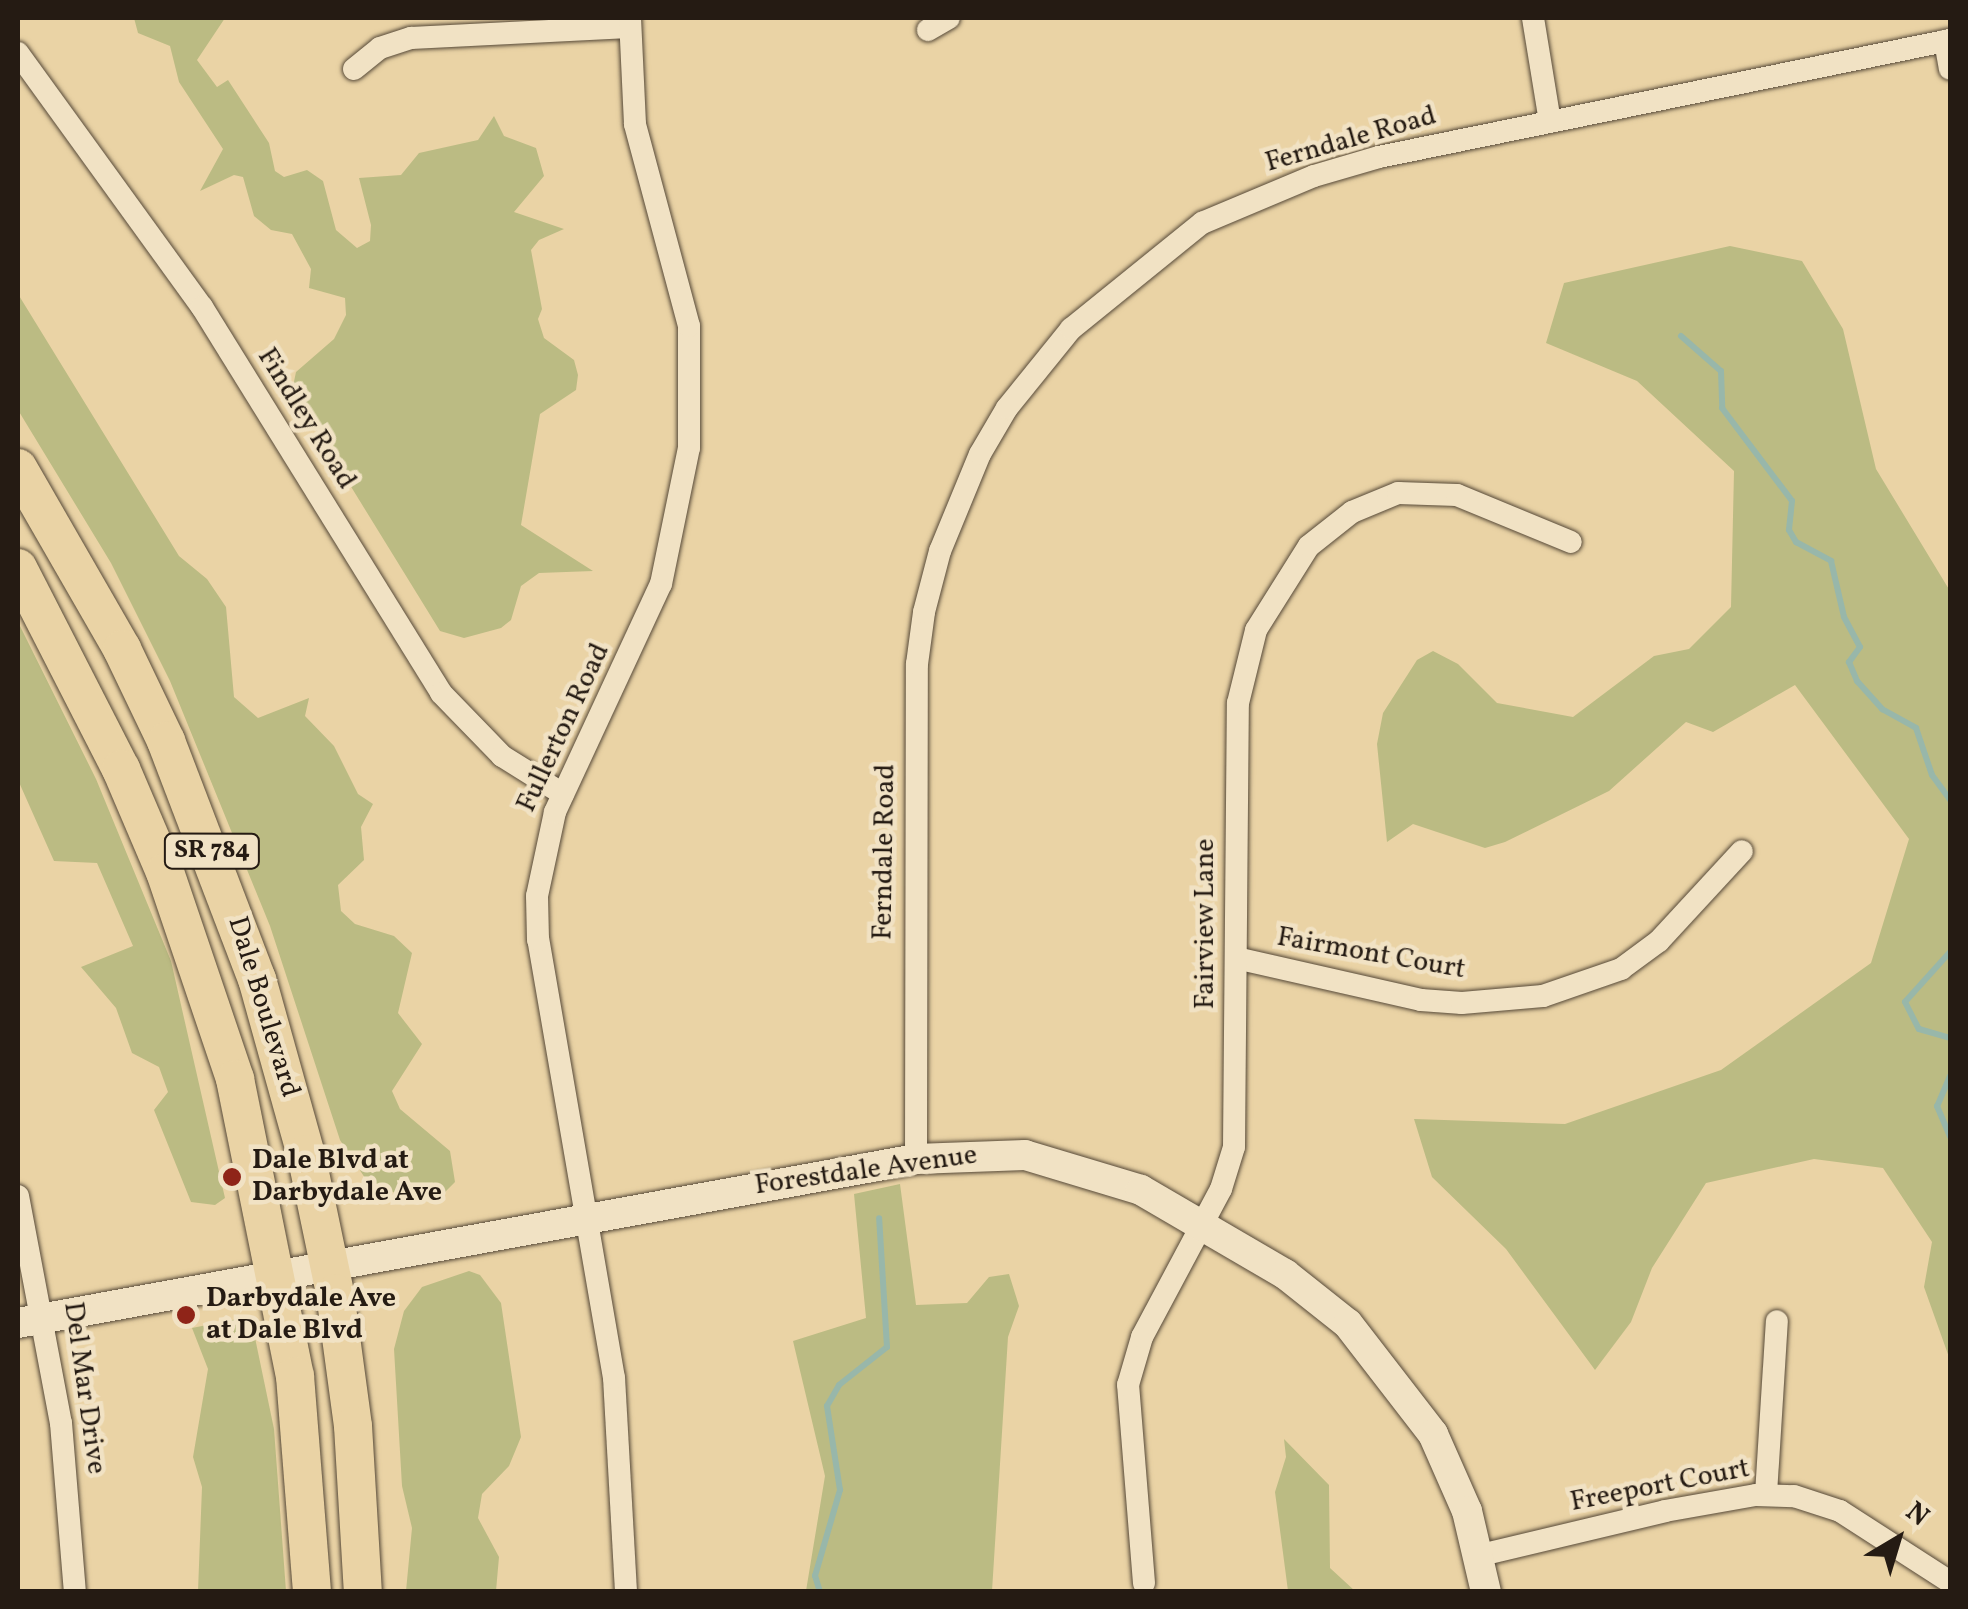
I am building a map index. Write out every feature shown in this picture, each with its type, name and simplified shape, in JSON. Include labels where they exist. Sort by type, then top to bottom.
[{"type":"main road","name":"Dale Boulevard","points":[[18,468],[122,650],[216,859],[291,1095],[330,1264],[353,1426],[363,1592]]},
{"type":"main road","name":"Dale Boulevard","points":[[18,568],[121,769],[165,872],[235,1079],[279,1273],[307,1482],[312,1592]]},
{"type":"street","points":[[1532,18],[1550,122]]},
{"type":"street","points":[[354,69],[380,48],[411,38],[630,22]]},
{"type":"street","name":"Fullerton Road","points":[[626,1592],[614,1378],[538,940],[540,867],[563,794],[662,584],[690,448],[689,326],[640,148],[630,22]]},
{"type":"street","points":[[1948,40],[1950,69]]},
{"type":"street","name":"Ferndale Road","points":[[916,1159],[917,664],[946,534],[1007,408],[1111,290],[1202,223],[1379,157],[1948,40]]},
{"type":"street","name":"Findley Road","points":[[18,53],[202,306],[441,694],[502,756],[563,794]]},
{"type":"street","name":"Fairview Lane","points":[[1144,1583],[1128,1385],[1142,1337],[1202,1224],[1234,1147],[1238,703],[1256,630],[1289,570],[1352,512],[1420,491],[1474,500],[1571,542]]},
{"type":"street","name":"Fairmont Court","points":[[1236,958],[1421,1000],[1462,1004],[1544,996],[1621,969],[1659,941],[1742,851]]},
{"type":"street","name":"Forestdale Avenue","points":[[32,1320],[916,1159],[1000,1153],[1068,1163],[1141,1190],[1202,1224],[1314,1294],[1379,1357],[1432,1434],[1480,1555],[1486,1592]]},
{"type":"street","name":"Del Mar Drive","points":[[18,1196],[32,1320],[75,1592]]},
{"type":"street","points":[[1766,1494],[1777,1321]]},
{"type":"street","name":"Freeport Court","points":[[1480,1555],[1766,1494],[1840,1511],[1950,1582]]},
{"type":"green space","points":[[134,18],[225,18],[197,60],[217,87],[228,80],[269,143],[275,171],[284,177],[307,170],[323,181],[336,230],[357,248],[370,241],[371,225],[359,178],[401,175],[419,153],[478,140],[494,116],[504,136],[536,148],[544,176],[514,212],[564,229],[539,240],[531,250],[542,309],[538,319],[544,338],[574,360],[578,375],[576,390],[540,414],[521,525],[593,571],[539,573],[521,586],[511,620],[501,628],[464,638],[440,631],[292,391],[296,372],[334,339],[346,315],[345,298],[309,288],[311,269],[292,234],[271,230],[254,216],[243,177],[234,175],[200,191],[223,149],[179,82],[170,46],[138,33]]},
{"type":"green space","points":[[1730,246],[1802,261],[1843,329],[1876,469],[1950,591],[1950,1360],[1924,1287],[1932,1242],[1883,1168],[1814,1159],[1706,1183],[1652,1268],[1631,1322],[1595,1370],[1506,1249],[1432,1177],[1414,1119],[1565,1124],[1721,1070],[1871,963],[1909,839],[1795,685],[1713,732],[1686,722],[1609,791],[1505,842],[1485,848],[1413,824],[1387,842],[1377,744],[1383,713],[1417,660],[1433,651],[1458,664],[1497,703],[1573,717],[1654,656],[1689,649],[1731,607],[1734,471],[1637,381],[1546,343],[1564,283]]},
{"type":"green space","points":[[18,294],[179,556],[207,579],[226,607],[234,697],[258,718],[309,698],[305,716],[334,746],[358,794],[373,804],[361,827],[364,860],[338,885],[341,911],[355,924],[394,936],[412,953],[398,1013],[422,1044],[392,1091],[400,1109],[450,1151],[455,1182],[441,1196],[409,1200],[365,1178],[340,1140],[270,926],[170,681],[111,563],[18,410]]},
{"type":"green space","points":[[18,622],[96,779],[171,961],[225,1198],[215,1205],[191,1202],[154,1110],[168,1092],[159,1067],[132,1053],[116,1008],[81,967],[133,946],[97,863],[54,861],[18,780]]},
{"type":"green space","points":[[900,1184],[916,1305],[967,1303],[989,1277],[1009,1274],[1019,1306],[1008,1337],[992,1591],[806,1591],[825,1476],[793,1341],[866,1318],[854,1194]]},
{"type":"green space","points":[[469,1271],[480,1275],[501,1303],[521,1437],[509,1466],[482,1494],[478,1518],[499,1557],[496,1591],[406,1591],[412,1528],[402,1486],[394,1349],[404,1311],[422,1287]]},
{"type":"green space","points":[[242,1318],[254,1333],[274,1429],[286,1591],[198,1591],[202,1487],[193,1457],[208,1369],[192,1328]]},
{"type":"green space","points":[[1284,1439],[1329,1485],[1330,1568],[1355,1591],[1288,1591],[1275,1492],[1286,1457]]},
{"type":"waterway","points":[[1681,336],[1721,371],[1722,408],[1792,501],[1789,530],[1796,542],[1831,561],[1844,617],[1860,647],[1849,662],[1857,681],[1882,709],[1916,728],[1932,775],[1950,800]]},
{"type":"waterway","points":[[1950,952],[1905,1002],[1919,1029],[1950,1038]]},
{"type":"waterway","points":[[1950,1076],[1937,1106],[1950,1136]]},
{"type":"waterway","points":[[820,1592],[815,1576],[840,1490],[827,1406],[839,1385],[887,1347],[879,1218]]},
{"type":"place","name":"Dale Blvd at Darbydale Ave","points":[[232,1177]]},
{"type":"place","name":"Darbydale Ave at Dale Blvd","points":[[186,1315]]}]
